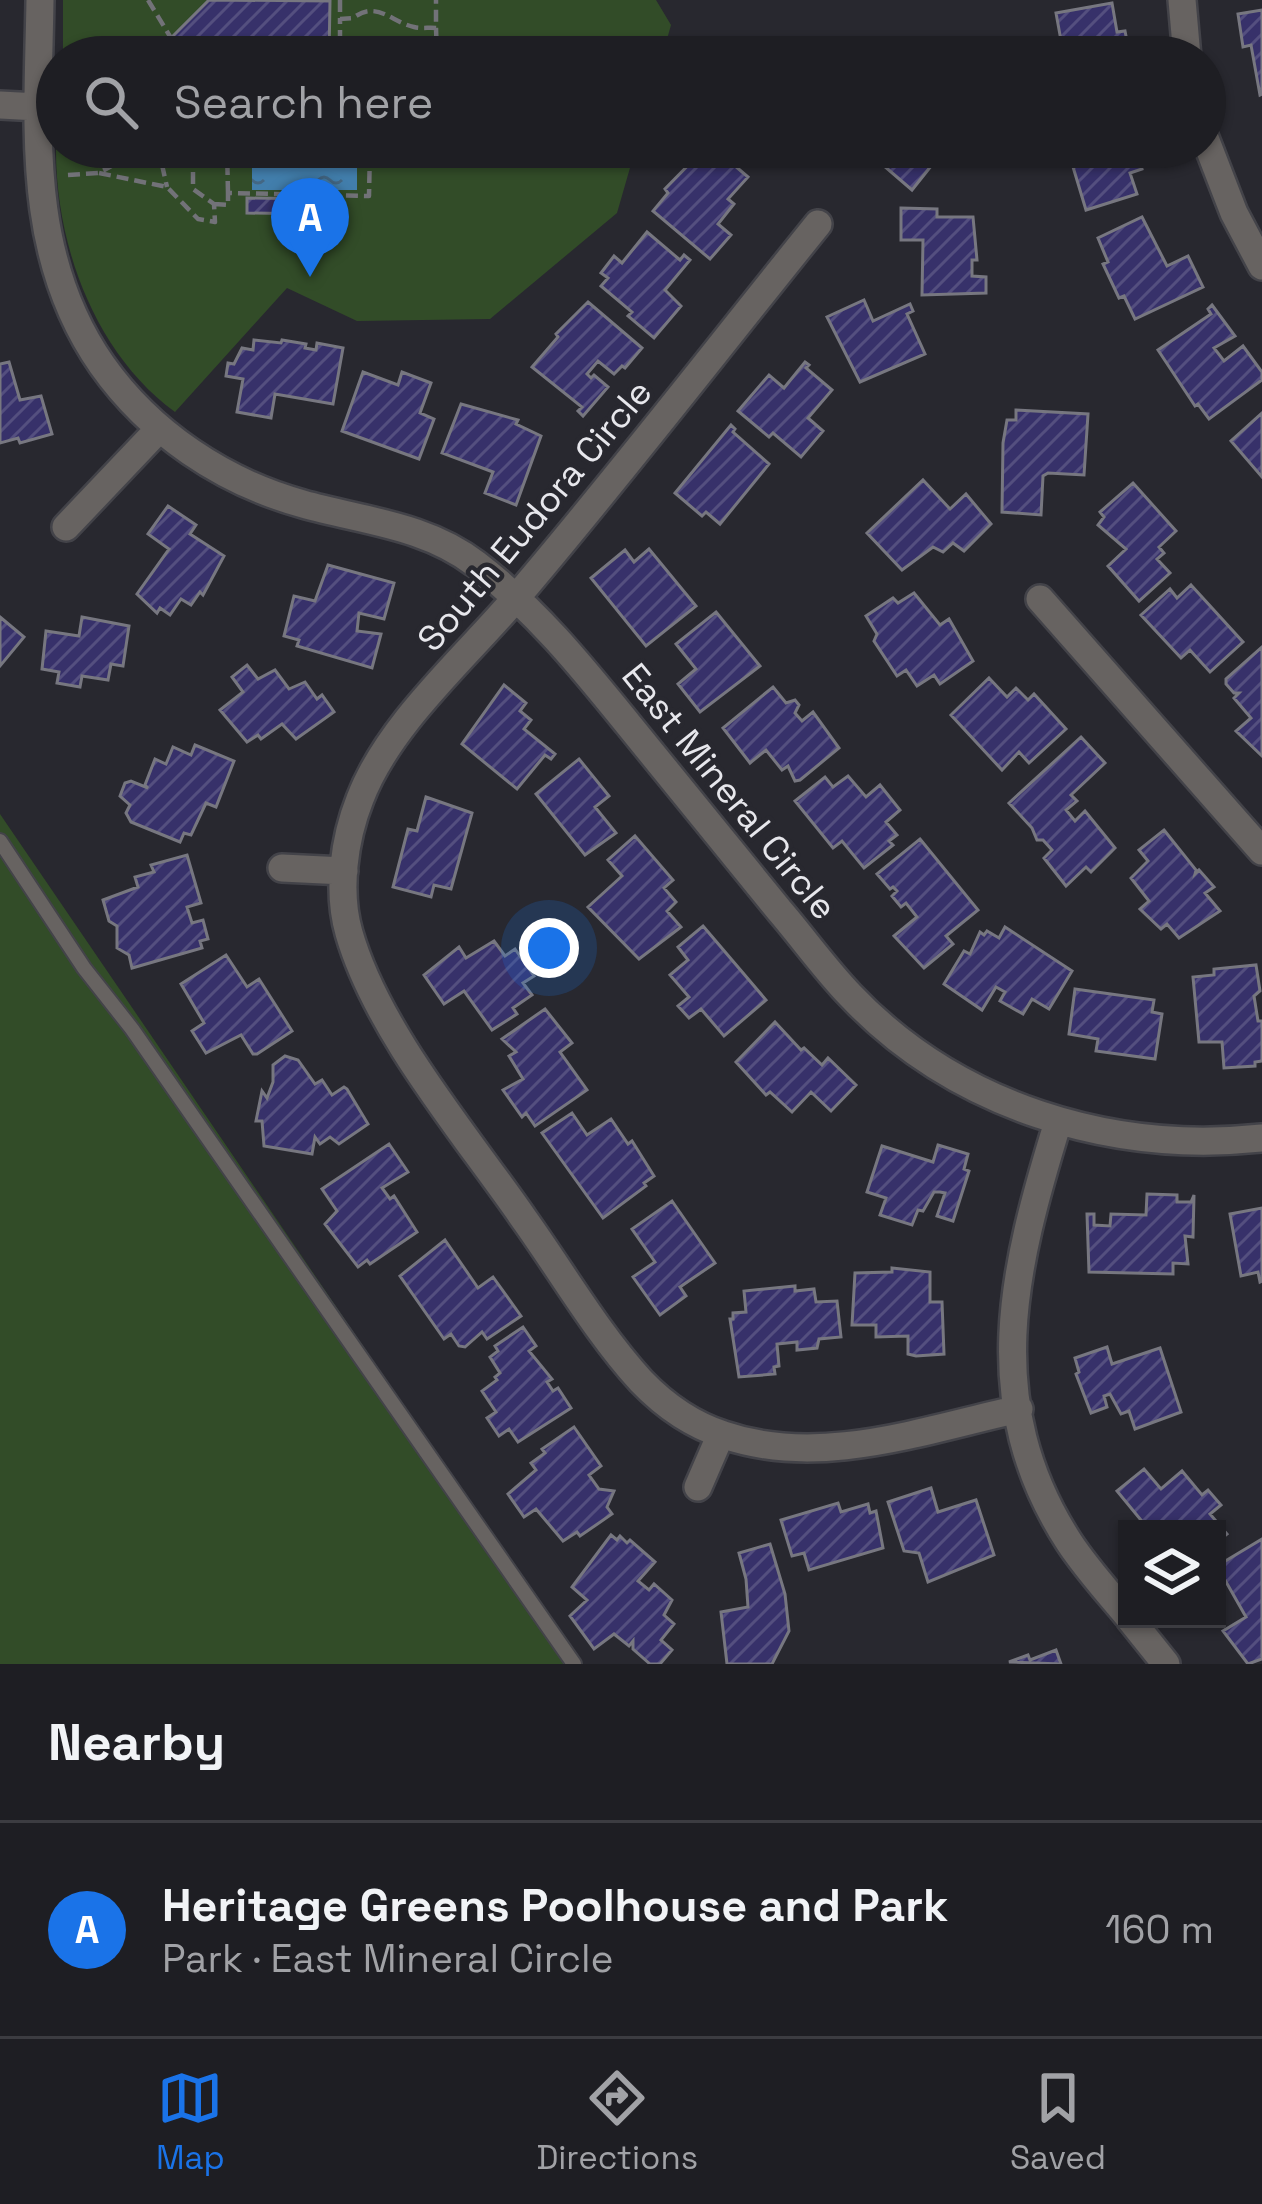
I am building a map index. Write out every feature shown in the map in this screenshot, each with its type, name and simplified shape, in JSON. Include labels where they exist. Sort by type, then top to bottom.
[{"type":"street","name":"East Mineral Circle","points":[[39,36],[40,0]]},
{"type":"street","points":[[1182,0],[1185,36]]},
{"type":"street","points":[[0,105],[36,106]]},
{"type":"street","name":"East Mineral Circle","points":[[38,168],[46,238],[77,322],[105,369],[159,429],[231,477],[266,492],[386,523],[446,545],[517,597],[578,662],[850,995],[939,1066],[983,1091],[1058,1122],[1167,1143],[1262,1138]]},
{"type":"street","points":[[1216,168],[1262,266]]},
{"type":"street","name":"South Eudora Circle","points":[[818,224],[376,765],[359,800],[344,871],[343,901],[356,956],[386,1018],[623,1360],[668,1406],[721,1434],[792,1449],[828,1448],[1019,1409]]},
{"type":"street","points":[[66,527],[159,429]]},
{"type":"street","points":[[1040,598],[1262,851]]},
{"type":"street","points":[[282,868],[344,871]]},
{"type":"street","points":[[1058,1122],[1016,1278],[1011,1344],[1019,1409],[1035,1472],[1068,1541],[1118,1603]]},
{"type":"street","points":[[698,1487],[721,1434]]},
{"type":"street","points":[[1138,1628],[1166,1664]]},
{"type":"lane","points":[[0,841],[84,968],[132,1029],[574,1664]]},
{"type":"path","points":[[148,0],[170,36]]},
{"type":"path","points":[[340,0],[340,36]]},
{"type":"path","points":[[436,0],[436,36]]},
{"type":"path","points":[[340,20],[353,19],[371,3],[385,6],[410,27],[436,28]]},
{"type":"path","points":[[100,172],[107,168]]},
{"type":"path","points":[[162,168],[166,188]]},
{"type":"path","points":[[193,168],[194,189],[214,204],[228,205],[227,168]]},
{"type":"path","points":[[228,193],[369,196],[370,168]]},
{"type":"path","points":[[38,176],[100,172],[166,188],[198,219],[215,222],[214,204]]},
{"type":"green space","points":[[63,0],[656,0],[671,25],[668,36],[63,36]]},
{"type":"green space","points":[[56,168],[630,168],[617,213],[490,319],[357,321],[287,288],[175,412],[145,386],[98,321],[68,244]]},
{"type":"green space","points":[[0,814],[580,1664],[0,1664]]},
{"type":"water","points":[[252,168],[357,168],[357,190],[252,190]]},
{"type":"building","points":[[209,0],[330,1],[329,36],[173,36]]},
{"type":"building","points":[[1112,3],[1117,32],[1125,31],[1126,36],[1060,36],[1056,13]]},
{"type":"building","points":[[1262,10],[1260,95],[1251,45],[1243,47],[1238,14]]},
{"type":"building","points":[[686,168],[738,168],[748,177],[728,199],[734,204],[718,224],[731,235],[710,259],[653,211],[668,193],[665,189]]},
{"type":"building","points":[[886,168],[929,168],[912,190]]},
{"type":"building","points":[[1073,168],[1142,168],[1130,173],[1137,194],[1086,210]]},
{"type":"building","points":[[247,198],[313,199],[313,214],[247,213]]},
{"type":"building","points":[[901,208],[937,209],[937,217],[973,217],[977,260],[972,260],[972,276],[986,277],[986,293],[922,295],[923,240],[901,240]]},
{"type":"building","points":[[1142,217],[1167,266],[1188,256],[1203,287],[1135,319],[1103,264],[1108,262],[1098,238]]},
{"type":"building","points":[[647,232],[680,260],[684,255],[690,260],[665,290],[681,306],[654,338],[601,286],[608,278],[601,273],[614,256],[622,263]]},
{"type":"building","points":[[864,300],[873,321],[910,304],[913,311],[907,314],[925,354],[860,382],[827,317]]},
{"type":"building","points":[[588,302],[642,348],[614,374],[598,361],[587,374],[608,387],[583,416],[578,411],[582,407],[532,367]]},
{"type":"building","points":[[1212,305],[1235,336],[1214,348],[1224,361],[1243,346],[1262,372],[1262,380],[1209,419],[1158,350],[1211,314]]},
{"type":"building","points":[[254,340],[282,340],[316,350],[317,343],[343,348],[333,404],[275,394],[271,418],[237,412],[243,379],[226,376],[228,363],[234,364],[242,348],[253,350]]},
{"type":"building","points":[[9,362],[20,400],[41,396],[52,434],[0,443],[0,364]]},
{"type":"building","points":[[805,362],[832,390],[808,418],[823,431],[801,457],[738,411],[769,375],[784,388]]},
{"type":"building","points":[[363,372],[398,385],[402,372],[431,383],[420,413],[434,419],[419,459],[342,431]]},
{"type":"building","points":[[461,404],[518,420],[516,424],[541,436],[516,505],[485,493],[493,472],[442,453]]},
{"type":"building","points":[[1016,410],[1088,414],[1084,475],[1043,476],[1041,515],[1002,512],[1003,443],[1007,420],[1016,420]]},
{"type":"building","points":[[1262,413],[1262,477],[1231,441]]},
{"type":"building","points":[[731,425],[769,464],[720,524],[706,512],[702,516],[675,493]]},
{"type":"building","points":[[923,480],[950,509],[966,494],[991,524],[964,551],[953,543],[943,552],[933,547],[902,570],[867,533]]},
{"type":"building","points":[[1133,483],[1176,531],[1159,547],[1164,553],[1157,559],[1170,573],[1139,601],[1108,566],[1126,549],[1098,525],[1104,517],[1100,512]]},
{"type":"building","points":[[168,506],[196,525],[190,534],[224,556],[203,595],[200,592],[191,605],[181,599],[170,615],[160,608],[157,613],[137,594],[169,549],[148,534]]},
{"type":"building","points":[[649,549],[696,606],[646,646],[591,578],[625,550],[634,562]]},
{"type":"building","points":[[328,565],[394,583],[384,619],[359,613],[357,631],[381,634],[372,668],[297,646],[299,640],[284,636],[294,596],[315,601]]},
{"type":"building","points":[[1191,585],[1243,642],[1210,672],[1190,650],[1181,658],[1141,615],[1170,589],[1177,598]]},
{"type":"building","points":[[914,593],[940,625],[949,619],[973,661],[940,684],[934,675],[917,686],[906,670],[897,676],[874,641],[877,634],[866,616],[893,598],[898,603]]},
{"type":"building","points":[[716,612],[760,666],[700,712],[678,684],[696,669],[676,644]]},
{"type":"building","points":[[0,617],[24,637],[0,666]]},
{"type":"building","points":[[82,617],[129,626],[123,666],[111,664],[108,680],[82,676],[80,687],[57,683],[59,672],[42,669],[46,631],[79,636]]},
{"type":"building","points":[[1262,647],[1262,756],[1236,731],[1251,718],[1226,679]]},
{"type":"building","points":[[247,665],[258,679],[275,670],[289,689],[305,682],[334,712],[296,739],[282,724],[261,739],[258,735],[247,742],[220,710],[243,692],[232,677]]},
{"type":"building","points":[[989,678],[1007,697],[1016,688],[1028,700],[1034,694],[1066,729],[1029,763],[1019,752],[1002,770],[951,715]]},
{"type":"building","points":[[504,685],[526,703],[520,711],[531,720],[524,729],[555,754],[551,759],[545,755],[517,789],[462,744]]},
{"type":"building","points":[[773,687],[786,703],[795,700],[799,705],[795,713],[802,721],[813,712],[839,748],[800,780],[795,781],[788,766],[782,770],[766,750],[750,763],[723,728]]},
{"type":"building","points":[[1081,737],[1105,763],[1071,795],[1077,801],[1066,810],[1075,821],[1085,811],[1115,848],[1091,872],[1086,867],[1066,886],[1044,858],[1052,850],[1037,840],[1009,803]]},
{"type":"building","points":[[195,745],[234,761],[216,807],[206,803],[191,835],[184,833],[180,842],[131,822],[126,813],[130,805],[120,796],[125,783],[148,788],[145,785],[155,759],[166,764],[173,747],[191,755]]},
{"type":"building","points":[[579,759],[609,796],[595,807],[616,833],[585,855],[536,794]]},
{"type":"building","points":[[848,776],[866,797],[880,785],[900,810],[886,822],[897,835],[889,841],[893,845],[864,868],[842,841],[833,848],[795,801],[825,777],[833,787]]},
{"type":"building","points":[[426,797],[472,813],[451,889],[434,885],[431,897],[393,887],[408,829],[417,831]]},
{"type":"building","points":[[1164,830],[1195,874],[1199,870],[1214,887],[1205,893],[1220,911],[1179,938],[1167,924],[1161,929],[1140,909],[1149,901],[1131,878],[1148,861],[1139,850]]},
{"type":"building","points":[[635,836],[673,880],[664,888],[676,902],[667,911],[681,927],[639,959],[588,907],[622,876],[608,860]]},
{"type":"building","points":[[920,839],[978,910],[946,936],[953,944],[924,968],[894,936],[917,917],[906,903],[901,907],[892,896],[897,891],[877,874]]},
{"type":"building","points":[[187,855],[201,903],[187,907],[192,923],[203,920],[208,939],[200,941],[202,948],[132,968],[129,955],[117,948],[117,926],[109,921],[103,900],[138,887],[135,877],[154,872],[151,865]]},
{"type":"building","points":[[703,926],[766,1000],[724,1036],[701,1009],[689,1018],[678,1006],[689,997],[670,975],[688,960],[678,947]]},
{"type":"building","points":[[1005,927],[1072,971],[1049,1009],[1032,999],[1023,1014],[1000,1001],[1005,992],[996,987],[982,1010],[944,984],[964,951],[970,954],[980,932],[999,938]]},
{"type":"building","points":[[494,941],[505,956],[515,949],[534,976],[523,983],[532,995],[513,1008],[517,1014],[492,1030],[464,991],[444,1004],[424,975],[459,947],[466,958]]},
{"type":"building","points":[[226,955],[247,987],[259,979],[292,1031],[257,1054],[241,1035],[206,1053],[192,1031],[204,1023],[181,984]]},
{"type":"building","points":[[1256,965],[1260,991],[1254,996],[1258,1021],[1262,1021],[1262,1061],[1255,1066],[1224,1068],[1222,1042],[1199,1042],[1193,977],[1214,975],[1214,969]]},
{"type":"building","points":[[1075,989],[1154,1000],[1152,1012],[1162,1014],[1155,1059],[1096,1051],[1098,1039],[1069,1034]]},
{"type":"building","points":[[545,1009],[572,1043],[560,1052],[587,1090],[535,1126],[526,1113],[522,1117],[503,1090],[523,1079],[509,1056],[516,1052],[502,1039]]},
{"type":"building","points":[[775,1022],[801,1050],[822,1065],[828,1058],[856,1085],[831,1111],[811,1092],[792,1112],[770,1092],[766,1095],[736,1062]]},
{"type":"building","points":[[285,1056],[298,1060],[315,1084],[322,1080],[332,1095],[347,1089],[368,1124],[339,1144],[330,1137],[320,1144],[315,1137],[312,1154],[264,1146],[262,1121],[256,1121],[262,1091],[267,1098],[273,1065]]},
{"type":"building","points":[[572,1113],[587,1135],[611,1119],[654,1176],[603,1218],[542,1133]]},
{"type":"building","points":[[389,1144],[408,1172],[382,1188],[390,1199],[394,1196],[417,1232],[358,1267],[325,1224],[337,1211],[322,1189]]},
{"type":"building","points":[[938,1145],[968,1154],[964,1169],[969,1171],[953,1221],[937,1216],[945,1193],[940,1192],[934,1192],[923,1211],[918,1210],[912,1225],[880,1215],[886,1198],[867,1192],[882,1146],[933,1162]]},
{"type":"building","points":[[1147,1194],[1177,1195],[1177,1202],[1191,1202],[1194,1195],[1193,1237],[1185,1236],[1188,1264],[1173,1263],[1173,1274],[1089,1272],[1087,1214],[1094,1214],[1094,1225],[1110,1226],[1111,1214],[1146,1215]]},
{"type":"building","points":[[672,1201],[715,1263],[680,1287],[686,1296],[660,1315],[633,1277],[655,1262],[632,1229]]},
{"type":"building","points":[[1262,1208],[1260,1282],[1258,1272],[1241,1276],[1230,1214]]},
{"type":"building","points":[[445,1240],[478,1288],[493,1277],[521,1316],[487,1339],[482,1332],[465,1347],[451,1334],[444,1339],[400,1276]]},
{"type":"building","points":[[892,1268],[930,1272],[930,1302],[942,1302],[944,1354],[908,1354],[908,1336],[876,1337],[876,1325],[852,1325],[855,1273],[892,1272]]},
{"type":"building","points":[[795,1286],[795,1291],[814,1289],[816,1302],[837,1301],[841,1337],[819,1339],[817,1348],[797,1350],[797,1342],[777,1344],[775,1374],[739,1377],[730,1319],[733,1313],[746,1312],[744,1291]]},
{"type":"building","points":[[523,1327],[536,1346],[529,1351],[552,1379],[547,1382],[553,1391],[558,1388],[571,1408],[518,1442],[509,1429],[499,1436],[487,1418],[496,1412],[482,1391],[500,1373],[490,1357],[498,1351],[495,1346]]},
{"type":"building","points":[[1107,1347],[1112,1364],[1160,1348],[1181,1412],[1135,1429],[1129,1411],[1121,1414],[1110,1394],[1104,1396],[1107,1407],[1091,1413],[1075,1358]]},
{"type":"building","points":[[574,1427],[601,1466],[589,1475],[599,1489],[614,1491],[607,1507],[612,1514],[580,1536],[577,1532],[563,1541],[536,1509],[524,1517],[508,1494],[536,1470],[531,1463],[545,1453],[542,1449]]},
{"type":"building","points":[[1144,1469],[1161,1489],[1182,1471],[1202,1495],[1208,1490],[1221,1505],[1210,1514],[1215,1520],[1141,1520],[1117,1491]]},
{"type":"building","points":[[931,1488],[938,1512],[976,1500],[994,1555],[928,1582],[919,1553],[904,1551],[888,1502]]},
{"type":"building","points":[[838,1503],[841,1512],[868,1504],[870,1513],[876,1511],[883,1548],[809,1570],[804,1553],[792,1556],[781,1520]]},
{"type":"building","points":[[611,1535],[627,1543],[630,1540],[655,1562],[638,1581],[649,1590],[654,1584],[672,1600],[664,1615],[674,1624],[661,1640],[672,1650],[660,1664],[650,1664],[633,1649],[633,1641],[629,1646],[614,1634],[594,1649],[570,1616],[587,1600],[572,1587]]},
{"type":"building","points":[[1262,1539],[1262,1659],[1248,1664],[1223,1631],[1246,1617],[1226,1582],[1226,1561]]},
{"type":"building","points":[[770,1544],[785,1594],[789,1631],[772,1664],[727,1664],[721,1612],[748,1607],[739,1553]]},
{"type":"building","points":[[1056,1650],[1061,1664],[1009,1662],[1028,1655],[1030,1660]]},
{"type":"place","name":"Heritage Greens Poolhouse and Park","points":[[310,277]]}]
